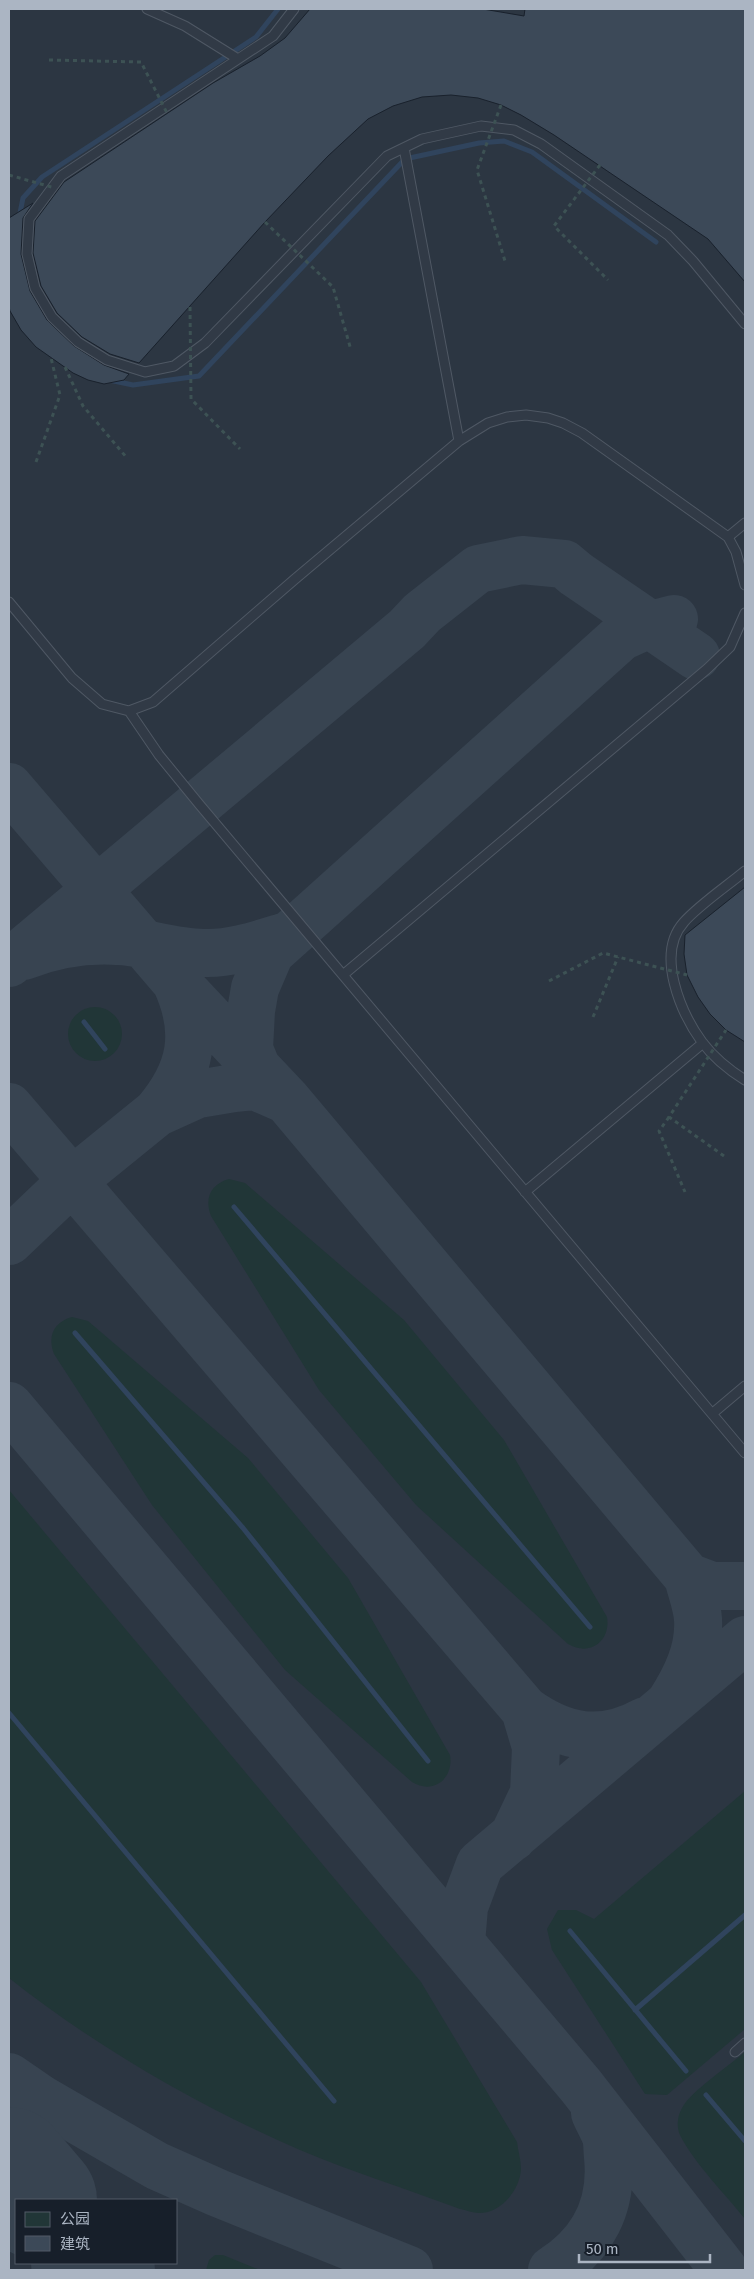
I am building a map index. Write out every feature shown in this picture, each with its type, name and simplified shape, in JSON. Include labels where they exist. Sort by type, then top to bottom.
[{"type":"lane","points":[[147,9],[185,26],[238,59]]},
{"type":"lane","points":[[294,9],[273,36],[61,176],[29,219],[27,254],[35,288],[52,316],[78,342],[107,360],[145,372],[174,366],[205,344],[387,156],[422,140],[481,126],[514,130],[541,144],[668,235],[693,261],[745,324]]},
{"type":"lane","points":[[404,148],[459,441]]},
{"type":"lane","points":[[9,602],[72,678],[102,704],[129,711],[153,702],[459,441],[488,423],[507,417],[526,415],[548,418],[582,432],[728,537],[736,552],[745,585]]},
{"type":"lane","points":[[728,537],[745,523]]},
{"type":"lane","points":[[343,975],[707,670],[730,647],[745,613]]},
{"type":"lane","points":[[129,711],[158,755],[745,1453]]},
{"type":"lane","points":[[745,871],[683,923],[674,938],[670,960],[675,988],[684,1012],[702,1043],[727,1069],[745,1080]]},
{"type":"lane","points":[[524,1192],[702,1043]]},
{"type":"lane","points":[[713,1413],[745,1386]]},
{"type":"lane","points":[[735,2052],[745,2043]]},
{"type":"path","points":[[49,60],[141,62],[167,113]]},
{"type":"path","points":[[501,105],[477,170],[505,261]]},
{"type":"path","points":[[600,165],[554,226],[608,280]]},
{"type":"path","points":[[9,175],[56,188]]},
{"type":"path","points":[[265,222],[333,287],[351,350]]},
{"type":"path","points":[[190,307],[191,399],[240,449]]},
{"type":"path","points":[[36,462],[60,395],[51,358]]},
{"type":"path","points":[[65,367],[83,406],[127,458]]},
{"type":"path","points":[[549,981],[603,953],[687,975]]},
{"type":"path","points":[[593,1017],[618,957]]},
{"type":"path","points":[[685,1192],[659,1131],[726,1030]]},
{"type":"path","points":[[669,1117],[724,1156]]},
{"type":"shaded area","points":[[9,9],[745,9],[745,2270],[9,2270]]},
{"type":"green space","points":[[90,1007],[100,1007],[110,1011],[118,1019],[122,1034],[118,1049],[110,1057],[100,1061],[90,1061],[80,1057],[72,1049],[68,1039],[68,1029],[72,1019],[80,1011]]},
{"type":"green space","points":[[229,1179],[245,1183],[404,1320],[504,1440],[607,1617],[606,1633],[602,1640],[584,1649],[568,1644],[416,1505],[319,1390],[211,1216],[208,1203],[211,1193],[218,1184]]},
{"type":"green space","points":[[72,1317],[88,1321],[248,1458],[348,1578],[450,1755],[449,1771],[445,1778],[427,1787],[412,1782],[285,1670],[152,1505],[54,1354],[51,1341],[54,1331],[61,1322]]},
{"type":"green space","points":[[9,1490],[421,1982],[517,2142],[521,2166],[520,2177],[513,2192],[502,2205],[487,2212],[479,2213],[460,2209],[339,2166],[262,2133],[186,2094],[112,2051],[9,1978]]},
{"type":"green space","points":[[745,1791],[745,2029],[667,2095],[645,2094],[552,1950],[547,1929],[558,1910],[576,1910],[594,1919]]},
{"type":"green space","points":[[745,2052],[745,2219],[694,2158],[681,2137],[678,2130],[678,2122],[682,2108],[693,2094]]},
{"type":"green space","points":[[215,2255],[223,2255],[260,2270],[206,2270],[209,2260]]},
{"type":"building","points":[[310,9],[483,9],[524,16],[525,9],[745,9],[745,282],[708,239],[554,135],[521,115],[501,105],[478,98],[451,95],[422,97],[393,106],[368,119],[328,156],[265,222],[139,363],[110,354],[82,337],[57,313],[41,286],[33,253],[35,221],[64,182],[213,83],[260,56],[285,38]]},
{"type":"building","points":[[33,203],[23,218],[21,254],[30,291],[47,320],[74,346],[104,365],[129,374],[124,380],[104,384],[88,380],[73,373],[36,347],[21,330],[10,311],[9,218]]},
{"type":"building","points":[[745,887],[745,1042],[726,1030],[710,1014],[698,997],[687,975],[684,954],[685,935]]},
{"type":"waterway","points":[[19,218],[23,198],[42,177],[256,37],[278,9]]},
{"type":"waterway","points":[[109,380],[133,385],[199,376],[405,159],[479,143],[504,141],[532,152],[656,242]]},
{"type":"waterway","points":[[84,1022],[105,1049]]},
{"type":"waterway","points":[[234,1207],[590,1627]]},
{"type":"waterway","points":[[75,1333],[243,1528],[428,1761]]},
{"type":"waterway","points":[[9,1713],[334,2101]]},
{"type":"waterway","points":[[635,2010],[745,1915]]},
{"type":"waterway","points":[[570,1931],[686,2071]]},
{"type":"waterway","points":[[706,2095],[745,2141]]},
{"type":"taxiway","points":[[9,963],[407,629],[422,613],[478,569],[522,560],[564,564],[696,656]]},
{"type":"taxiway","points":[[258,1071],[249,1049],[251,1011],[255,988],[270,953],[621,637],[643,627],[674,619]]},
{"type":"taxiway","points":[[9,787],[176,982],[188,1018],[188,1050],[178,1082],[156,1113]]},
{"type":"taxiway","points":[[24,956],[53,947],[98,941],[129,942],[196,953],[215,953],[248,947],[290,935]]},
{"type":"taxiway","points":[[176,982],[287,1100],[688,1577],[698,1619],[697,1642],[691,1663],[670,1703]]},
{"type":"taxiway","points":[[9,1241],[71,1182],[156,1113],[198,1094],[234,1088],[255,1086],[287,1100]]},
{"type":"taxiway","points":[[9,1107],[525,1710],[536,1747],[534,1793],[513,1837]]},
{"type":"taxiway","points":[[9,1406],[581,2086],[724,2270]]},
{"type":"taxiway","points":[[688,1577],[712,1586],[745,1586]]},
{"type":"taxiway","points":[[461,1943],[464,1907],[480,1864],[745,1640]]},
{"type":"taxiway","points":[[525,1710],[554,1727],[583,1735],[613,1733],[629,1729],[645,1721]]},
{"type":"taxiway","points":[[9,2077],[41,2099],[157,2166],[218,2193],[409,2270]]},
{"type":"taxiway","points":[[552,2270],[566,2260],[589,2236],[603,2207],[609,2175],[607,2142],[595,2113]]},
{"type":"runway","points":[[9,2166],[37,2199]]},
{"type":"runway","points":[[91,2264],[96,2270]]}]
